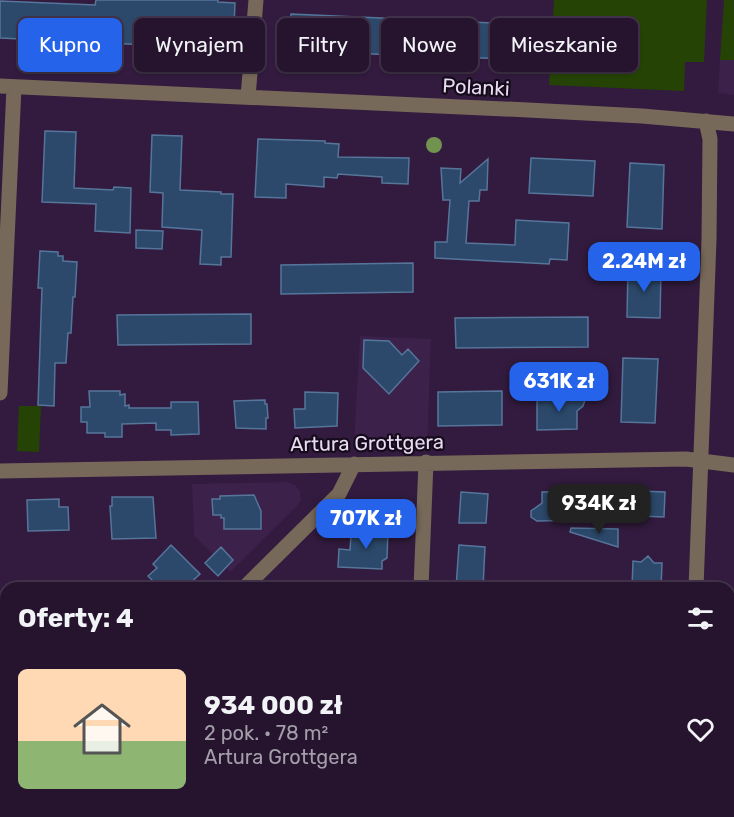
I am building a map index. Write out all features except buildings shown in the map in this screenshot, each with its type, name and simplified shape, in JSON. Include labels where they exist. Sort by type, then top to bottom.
[{"type":"street","points":[[248,97],[256,0]]},
{"type":"street","points":[[0,393],[7,86]]},
{"type":"street","name":"Polanki","points":[[7,86],[528,110],[734,124]]},
{"type":"street","points":[[696,582],[709,240],[710,139],[706,121]]},
{"type":"street","name":"Artura Grottgera","points":[[0,471],[686,459],[734,465]]},
{"type":"street","points":[[421,582],[426,462]]},
{"type":"street","points":[[250,582],[339,494],[354,464]]},
{"type":"shaded area","points":[[720,60],[734,60],[734,95],[718,93]]},
{"type":"shaded area","points":[[360,336],[431,339],[427,446],[354,447]]},
{"type":"shaded area","points":[[287,482],[295,485],[300,491],[301,500],[230,572],[194,535],[192,484]]},
{"type":"green space","points":[[554,0],[707,0],[704,62],[685,62],[684,91],[549,85],[550,72],[638,72],[638,18],[553,18]]},
{"type":"green space","points":[[724,0],[734,0],[734,60],[720,60]]},
{"type":"green space","points":[[19,406],[41,406],[39,452],[17,451]]}]
